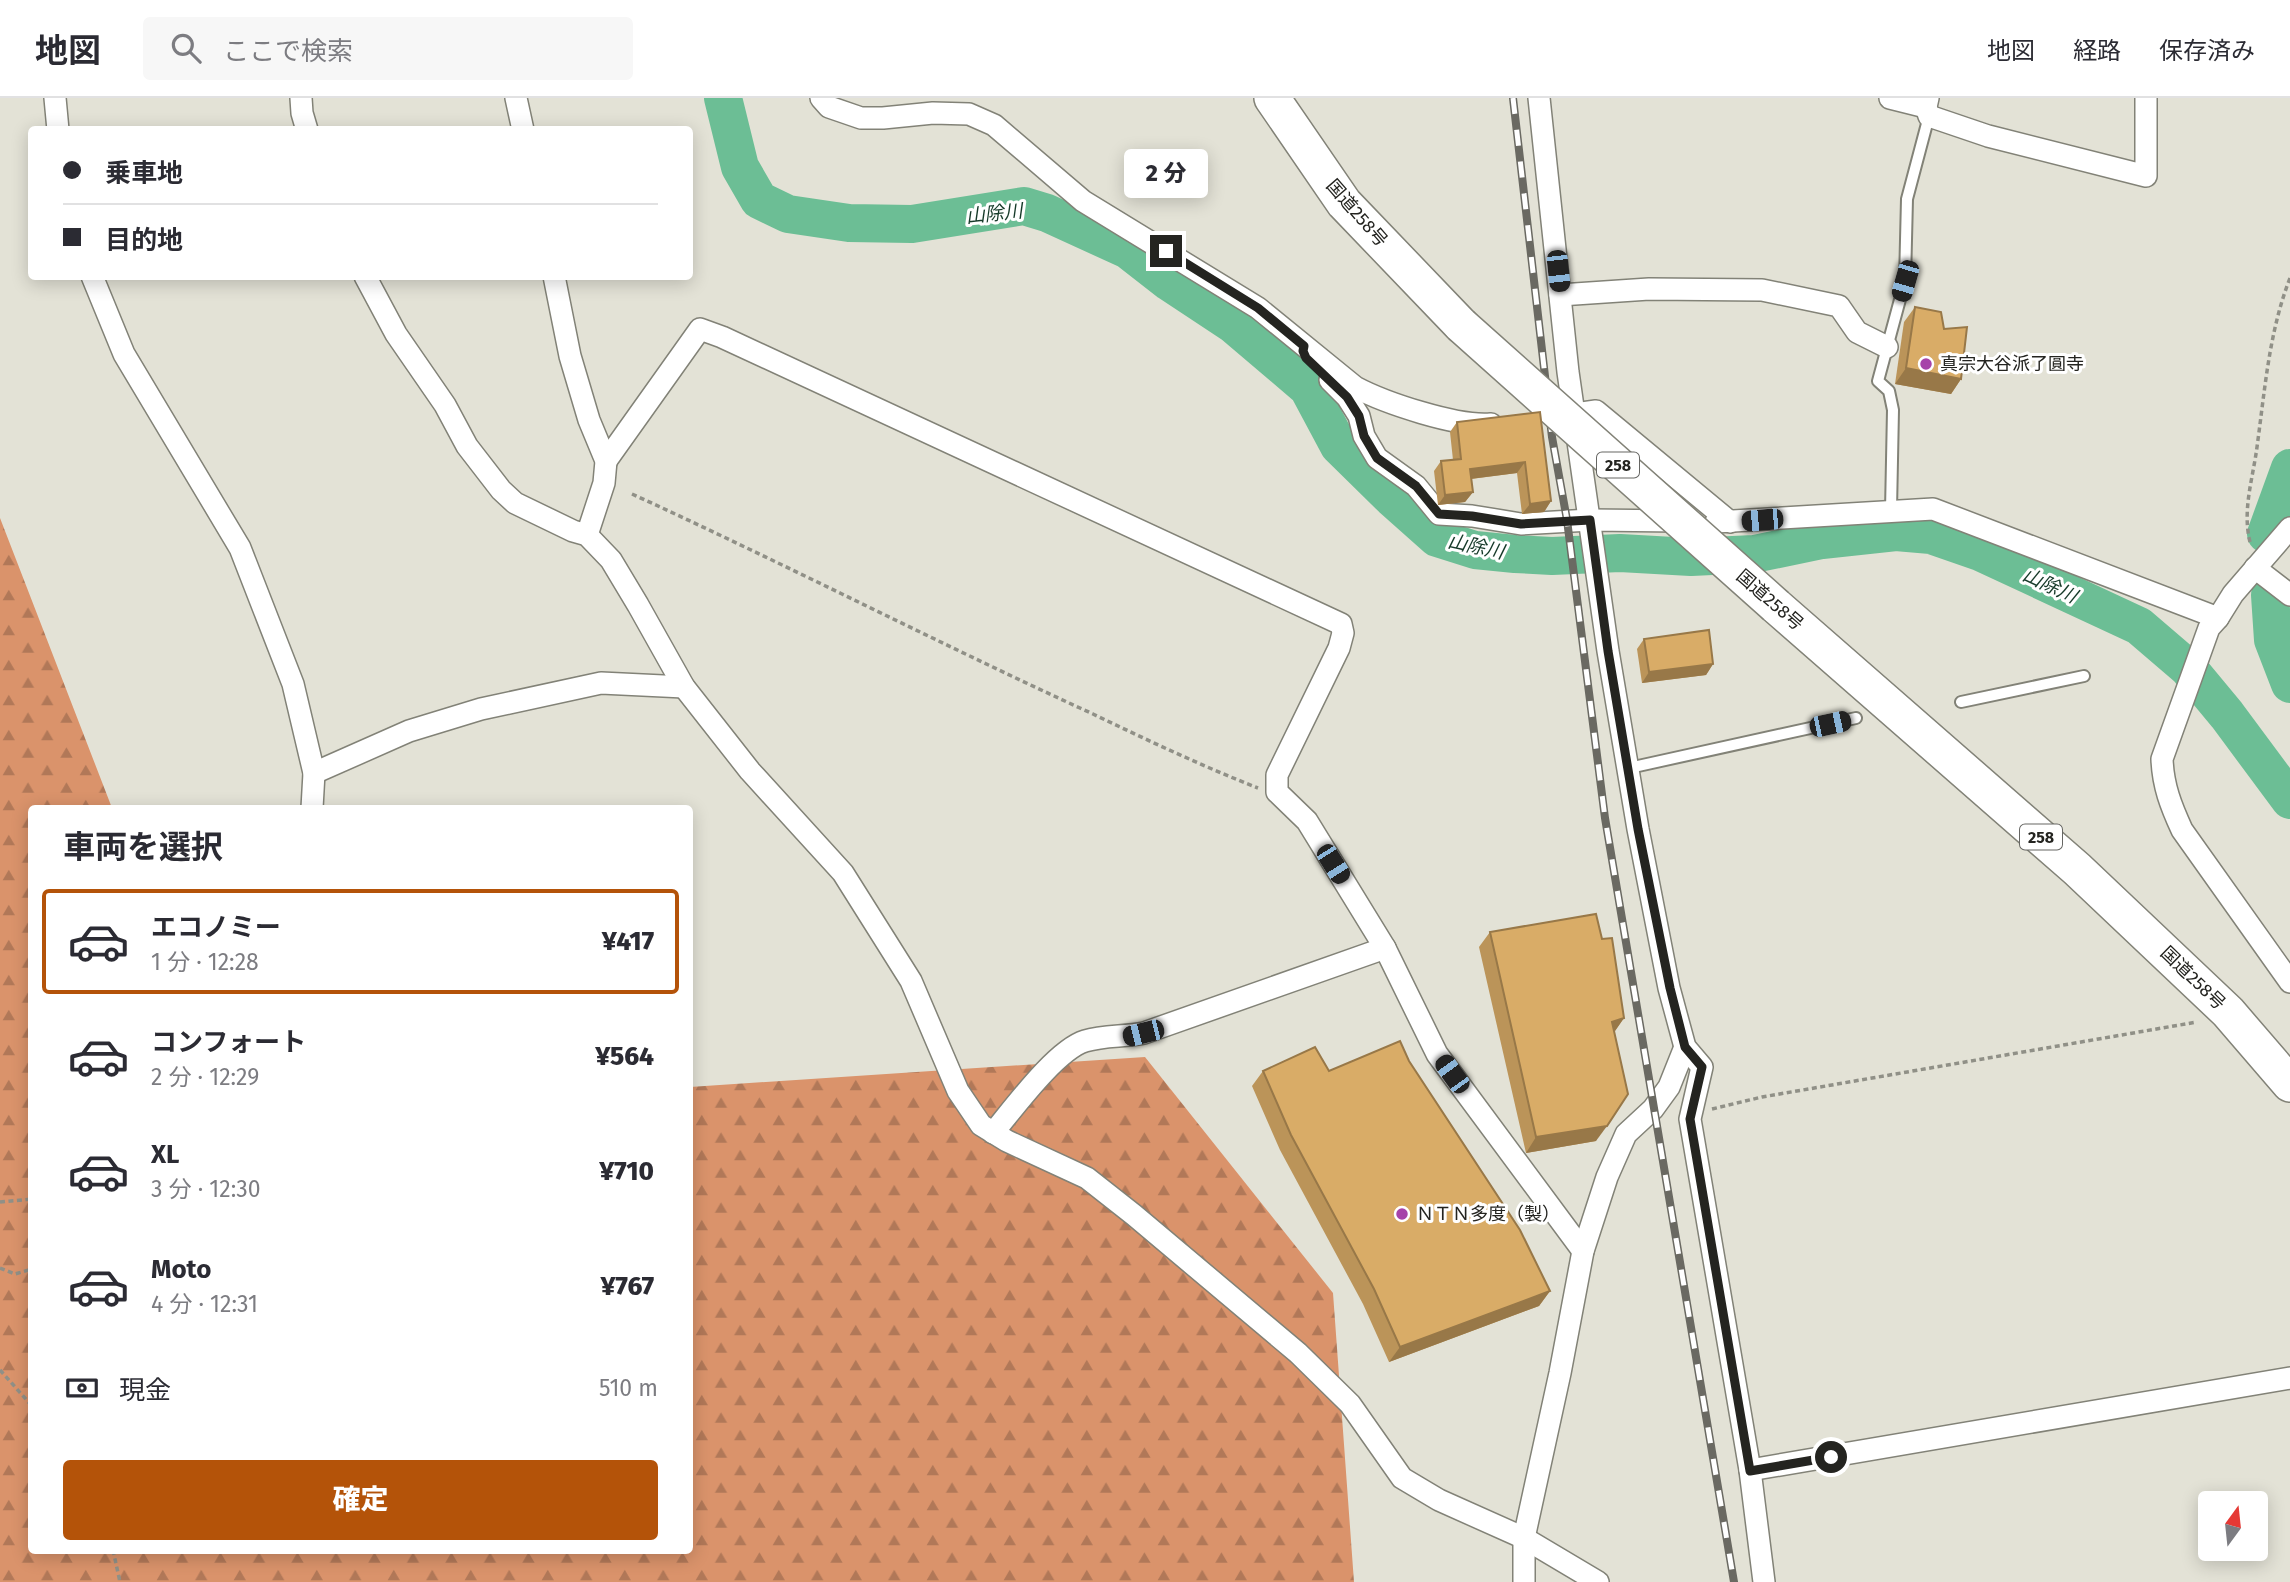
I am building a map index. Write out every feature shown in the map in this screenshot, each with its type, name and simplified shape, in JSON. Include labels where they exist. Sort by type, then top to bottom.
[{"type":"highway","name":"国道258号","points":[[1272,98],[1344,203],[1461,325],[1776,606],[2077,869],[2228,1012],[2290,1084]]},
{"type":"street","points":[[55,98],[58,126]]},
{"type":"street","points":[[301,98],[306,126]]},
{"type":"street","points":[[516,98],[522,126]]},
{"type":"street","points":[[821,98],[829,107],[861,118],[933,113],[969,114],[995,125],[1083,201],[1258,308],[1355,387],[1371,396],[1416,411],[1478,425],[1513,421]]},
{"type":"street","points":[[1539,98],[1568,372],[1638,829],[1670,988],[1685,1047],[1702,1067],[1690,1119],[1750,1471],[1764,1582]]},
{"type":"street","points":[[1890,98],[1927,107],[1988,136],[2146,176],[2146,98]]},
{"type":"street","points":[[94,280],[124,354],[240,548],[293,684],[314,773],[312,805]]},
{"type":"street","points":[[367,280],[396,334],[445,405],[467,446],[501,491],[515,503],[587,536],[611,561],[684,687],[750,771],[843,873],[911,981],[958,1091],[981,1125],[1007,1141],[1087,1178],[1298,1353],[1350,1404],[1402,1478],[1439,1500],[1524,1538],[1598,1582]]},
{"type":"street","points":[[555,280],[570,356],[589,420],[606,461],[604,483],[587,536]]},
{"type":"street","points":[[1560,295],[1649,289],[1762,290],[1839,306],[1857,332],[1887,347]]},
{"type":"street","points":[[606,461],[700,329],[1341,624],[1343,633],[1339,648],[1278,775],[1277,792],[1307,821],[1385,948],[1437,1054],[1583,1251]]},
{"type":"street","points":[[1304,346],[1306,358],[1347,397],[1359,416],[1364,436],[1377,458],[1416,486],[1439,514],[1521,524],[1590,520],[1730,522],[1933,509],[2214,623]]},
{"type":"street","points":[[1536,419],[1596,411],[1730,522]]},
{"type":"street","points":[[2290,528],[2233,594],[2214,623],[2185,692],[2162,759],[2169,804],[2182,830],[2290,982]]},
{"type":"street","points":[[2255,568],[2290,595]]},
{"type":"street","points":[[314,773],[409,731],[481,709],[601,683],[684,687]]},
{"type":"street","points":[[993,1133],[1024,1095],[1056,1062],[1081,1042],[1143,1033],[1385,948]]},
{"type":"street","points":[[1524,1582],[1524,1538],[1583,1251],[1626,1134],[1654,1109],[1669,1087],[1685,1047]]},
{"type":"street","points":[[1750,1471],[2290,1378]]},
{"type":"lane","points":[[1891,510],[1893,410],[1889,391],[1878,381],[1905,281],[1907,199],[1927,107]]},
{"type":"lane","points":[[1961,702],[2084,676]]},
{"type":"lane","points":[[1629,768],[1856,718]]},
{"type":"path","points":[[2255,568],[2248,534],[2251,478],[2272,339],[2290,278]]},
{"type":"path","points":[[632,494],[962,654],[1175,753],[1264,791],[1277,792]]},
{"type":"path","points":[[1692,1109],[1709,1110],[1762,1097],[2199,1022],[2219,1022],[2228,1012]]},
{"type":"path","points":[[0,1202],[28,1199]]},
{"type":"path","points":[[0,1268],[15,1274],[28,1270]]},
{"type":"path","points":[[0,1370],[28,1402]]},
{"type":"path","points":[[114,1554],[120,1582]]},
{"type":"green space","points":[[0,518],[111,805],[28,805],[28,1554],[693,1554],[693,1087],[1145,1057],[1333,1293],[1354,1582],[0,1582]]},
{"type":"building","points":[[1915,307],[1941,312],[1944,329],[1967,327],[1961,379],[1906,368]]},
{"type":"building","points":[[1540,412],[1551,501],[1530,504],[1525,462],[1470,469],[1473,492],[1445,495],[1441,461],[1461,459],[1457,422]]},
{"type":"building","points":[[1709,630],[1713,664],[1649,672],[1644,639]]},
{"type":"building","points":[[1596,914],[1602,939],[1612,938],[1624,1018],[1612,1022],[1628,1094],[1607,1126],[1536,1137],[1490,932]]},
{"type":"building","name":"ＮＴＮ多度（製）","points":[[1400,1041],[1409,1061],[1520,1230],[1550,1291],[1400,1347],[1374,1289],[1291,1135],[1263,1071],[1315,1047],[1329,1071]]},
{"type":"waterway","name":"山除川","points":[[723,98],[740,167],[759,200],[788,214],[849,223],[912,224],[1024,206],[1047,213],[1128,250],[1169,282],[1234,325],[1308,388],[1339,446],[1437,538],[1475,550],[1515,554],[1552,556],[1620,553],[1691,557],[1754,554],[1822,540],[1896,532],[1931,535],[1980,552],[2139,626],[2188,668],[2227,715],[2290,800]]},
{"type":"waterway","points":[[2266,534],[2290,468]]},
{"type":"waterway","points":[[2270,595],[2273,640],[2290,684]]},
{"type":"railway","points":[[1513,98],[1552,437],[1567,520],[1605,818],[1734,1582]]},
{"type":"place","name":"真宗大谷派了圓寺","points":[[1926,364]]},
{"type":"place","name":"ＮＴＮ多度（製）","points":[[1402,1214]]},
{"type":"route","points":[[1166,251],[1258,308],[1304,346],[1306,358],[1347,397],[1359,416],[1364,436],[1377,458],[1416,486],[1439,514],[1521,524],[1590,520],[1608,651],[1638,829],[1670,988],[1685,1047],[1702,1067],[1690,1119],[1750,1471],[1831,1457]]}]
